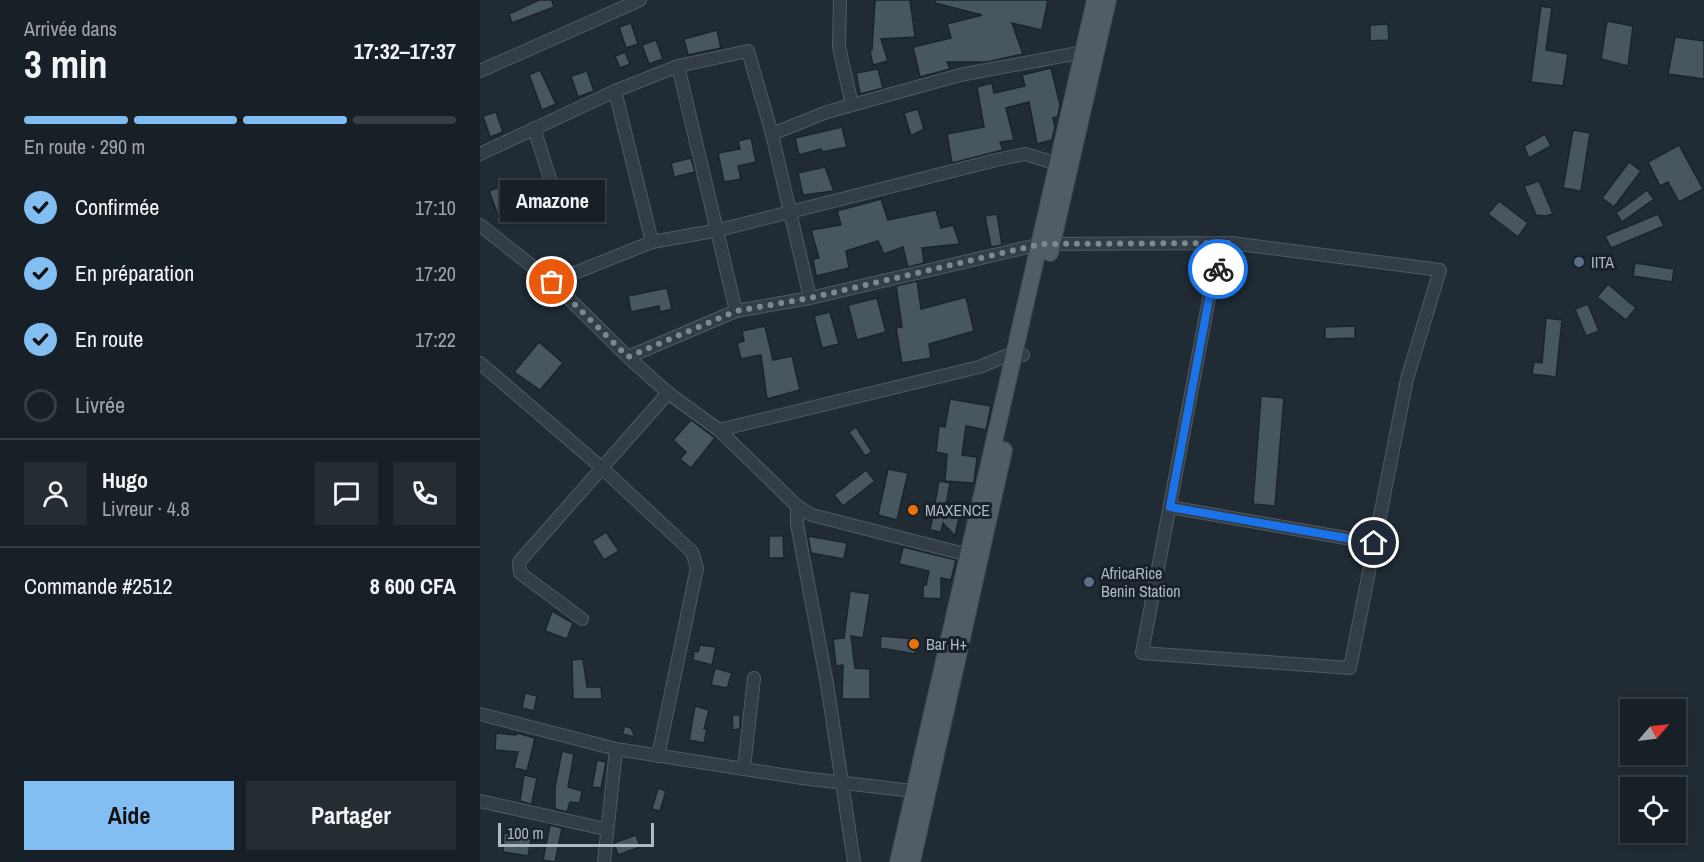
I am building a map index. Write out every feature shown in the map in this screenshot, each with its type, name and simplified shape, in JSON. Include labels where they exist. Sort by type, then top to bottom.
[{"type":"main road","points":[[912,862],[922,792],[926,732],[973,556],[1101,2]]},
{"type":"main road","points":[[898,862],[922,792]]},
{"type":"street","points":[[480,71],[640,0]]},
{"type":"street","points":[[840,0],[839,47],[852,105]]},
{"type":"street","points":[[480,154],[615,91],[678,66],[748,51],[772,134],[810,298]]},
{"type":"street","points":[[772,134],[793,124],[852,105],[983,69],[1089,51]]},
{"type":"street","points":[[678,66],[719,230],[736,311]]},
{"type":"street","points":[[615,91],[652,242]]},
{"type":"street","points":[[534,128],[555,195]]},
{"type":"street","points":[[552,282],[652,242],[719,230],[790,213],[944,172],[1024,154],[1063,165]]},
{"type":"street","points":[[480,225],[552,282],[668,393],[719,430],[797,506],[812,515],[973,556]]},
{"type":"street","points":[[628,357],[736,311],[810,298],[1046,244],[1231,243],[1440,270],[1407,379],[1350,668],[1142,653],[1211,288],[1225,250],[1231,243]]},
{"type":"street","points":[[719,430],[979,367],[1018,354]]},
{"type":"street","points":[[480,363],[602,468],[692,552],[697,568],[658,756]]},
{"type":"street","points":[[582,619],[520,573],[519,562],[668,393]]},
{"type":"street","points":[[797,506],[797,524],[826,684],[854,862]]},
{"type":"street","points":[[1170,507],[1374,543]]},
{"type":"street","points":[[744,768],[754,678]]},
{"type":"street","points":[[480,714],[616,749],[802,778],[922,792]]},
{"type":"street","points":[[604,862],[605,829],[616,749]]},
{"type":"street","points":[[480,801],[605,829]]},
{"type":"building","points":[[539,0],[552,0],[554,7],[512,23],[509,14]]},
{"type":"building","points":[[875,0],[910,0],[915,37],[881,39],[888,61],[873,65],[870,51],[872,50]]},
{"type":"building","points":[[935,0],[1048,0],[1042,30],[1012,23],[1023,54],[987,62],[947,62],[950,69],[920,77],[913,47],[951,38],[947,24],[982,15],[935,3]]},
{"type":"building","points":[[1541,6],[1552,8],[1546,50],[1568,54],[1563,86],[1531,82]]},
{"type":"building","points":[[1607,21],[1633,26],[1628,66],[1601,59]]},
{"type":"building","points":[[631,23],[638,44],[626,48],[619,27]]},
{"type":"building","points":[[1388,24],[1389,40],[1370,41],[1370,25]]},
{"type":"building","points":[[717,30],[721,48],[688,55],[684,39]]},
{"type":"building","points":[[1675,37],[1704,41],[1704,79],[1668,74]]},
{"type":"building","points":[[656,40],[663,59],[649,64],[642,45]]},
{"type":"building","points":[[625,52],[630,64],[620,68],[615,56]]},
{"type":"building","points":[[1051,68],[1060,105],[1058,116],[1053,118],[1055,127],[1052,140],[1037,144],[1029,102],[1006,108],[1014,140],[1000,142],[1003,150],[952,163],[947,134],[984,127],[977,87],[992,83],[994,93],[1025,86],[1022,75]]},
{"type":"building","points":[[878,69],[883,88],[860,94],[856,73]]},
{"type":"building","points":[[540,70],[556,104],[542,110],[529,75]]},
{"type":"building","points":[[587,71],[594,91],[578,97],[571,76]]},
{"type":"building","points":[[918,109],[924,129],[911,136],[904,113]]},
{"type":"building","points":[[496,112],[503,132],[490,137],[483,116]]},
{"type":"building","points":[[842,127],[847,147],[822,152],[821,149],[799,155],[795,138]]},
{"type":"building","points":[[1573,130],[1590,133],[1581,191],[1563,188]]},
{"type":"building","points":[[1545,134],[1551,146],[1529,158],[1524,146]]},
{"type":"building","points":[[751,138],[756,162],[738,166],[741,179],[724,182],[718,153],[740,149],[738,141]]},
{"type":"building","points":[[1679,145],[1703,189],[1679,202],[1668,182],[1660,186],[1648,162]]},
{"type":"building","points":[[691,158],[695,172],[674,177],[671,163]]},
{"type":"building","points":[[1629,162],[1641,171],[1614,207],[1602,198]]},
{"type":"building","points":[[825,167],[834,191],[803,195],[798,173]]},
{"type":"building","points":[[520,179],[531,210],[500,221],[489,191]]},
{"type":"building","points":[[1539,181],[1553,214],[1536,215],[1524,186]]},
{"type":"building","points":[[1647,190],[1654,199],[1622,222],[1616,213]]},
{"type":"building","points":[[881,199],[888,220],[936,210],[941,228],[953,225],[960,244],[922,248],[924,263],[908,267],[903,247],[884,254],[878,241],[846,251],[849,268],[816,276],[813,259],[819,258],[811,230],[841,225],[837,211]]},
{"type":"building","points":[[1499,201],[1528,223],[1518,237],[1488,214]]},
{"type":"building","points":[[997,214],[1002,245],[991,247],[985,216]]},
{"type":"building","points":[[1658,214],[1664,226],[1611,248],[1605,236]]},
{"type":"building","points":[[1635,263],[1674,269],[1672,282],[1633,276]]},
{"type":"building","points":[[917,281],[921,309],[966,297],[974,331],[929,344],[931,358],[902,363],[896,328],[902,327],[896,286]]},
{"type":"building","points":[[1608,284],[1636,308],[1626,320],[1597,297]]},
{"type":"building","points":[[667,288],[672,309],[660,312],[659,306],[631,312],[628,296]]},
{"type":"building","points":[[877,298],[886,332],[857,340],[848,305]]},
{"type":"building","points":[[1588,304],[1599,331],[1586,336],[1575,309]]},
{"type":"building","points":[[830,312],[839,344],[822,348],[814,316]]},
{"type":"building","points":[[1546,318],[1562,320],[1556,377],[1532,374],[1534,362],[1542,363]]},
{"type":"building","points":[[765,326],[773,360],[792,356],[800,390],[767,399],[761,355],[741,359],[737,343],[744,341],[742,331]]},
{"type":"building","points":[[1355,326],[1355,338],[1325,339],[1325,327]]},
{"type":"building","points":[[539,342],[563,363],[540,390],[514,372]]},
{"type":"building","points":[[1261,396],[1284,398],[1275,506],[1253,504]]},
{"type":"building","points":[[950,399],[991,406],[986,430],[966,426],[962,455],[977,457],[974,483],[945,481],[947,454],[936,452],[939,426],[945,427]]},
{"type":"building","points":[[691,420],[715,438],[691,468],[680,459],[686,452],[673,440]]},
{"type":"building","points":[[856,427],[872,452],[865,456],[849,432]]},
{"type":"building","points":[[888,469],[908,473],[897,520],[878,515]]},
{"type":"building","points":[[866,470],[875,481],[843,506],[834,495]]},
{"type":"building","points":[[939,481],[950,483],[946,505],[961,508],[955,536],[943,523],[941,532],[930,530]]},
{"type":"building","points":[[606,532],[619,551],[604,560],[592,541]]},
{"type":"building","points":[[769,536],[783,536],[784,558],[769,558]]},
{"type":"building","points":[[808,536],[847,543],[844,559],[811,553]]},
{"type":"building","points":[[903,547],[956,560],[951,580],[941,578],[941,599],[923,598],[923,585],[926,585],[929,571],[899,564]]},
{"type":"building","points":[[850,591],[870,594],[863,638],[851,636],[855,668],[870,669],[870,699],[842,699],[843,665],[836,666],[833,639],[844,638]]},
{"type":"building","points":[[552,611],[573,623],[567,639],[545,631]]},
{"type":"building","points":[[881,636],[916,639],[915,654],[880,648]]},
{"type":"building","points":[[700,645],[716,647],[712,665],[693,660],[694,651],[698,652]]},
{"type":"building","points":[[583,659],[587,687],[601,687],[602,699],[573,699],[572,660]]},
{"type":"building","points":[[715,668],[732,673],[727,688],[711,685]]},
{"type":"building","points":[[525,693],[537,696],[534,711],[522,708]]},
{"type":"building","points":[[695,706],[709,710],[704,729],[707,729],[704,743],[689,740]]},
{"type":"building","points":[[732,715],[740,715],[740,729],[733,730]]},
{"type":"building","points":[[625,726],[631,728],[635,737],[622,734]]},
{"type":"building","points":[[496,733],[516,735],[517,733],[535,738],[527,771],[514,768],[518,752],[495,750]]},
{"type":"building","points":[[562,751],[574,754],[568,787],[582,791],[580,803],[570,802],[567,812],[555,809],[555,787]]},
{"type":"building","points":[[597,760],[606,762],[601,788],[592,787]]},
{"type":"building","points":[[524,775],[537,778],[532,802],[534,805],[520,801]]},
{"type":"building","points":[[658,788],[666,791],[660,811],[652,809]]},
{"type":"building","points":[[550,825],[562,828],[555,862],[543,860]]},
{"type":"building","points":[[504,833],[531,839],[528,856],[503,852]]},
{"type":"building","points":[[636,835],[640,847],[618,855],[614,843]]},
{"type":"way so far","points":[[552,282],[628,357],[736,311],[810,298],[1041,244],[1231,243],[1225,250],[1218,269]]},
{"type":"place","name":"IITA","points":[[1579,262]]},
{"type":"place","name":"Amazone","points":[[552,282]]},
{"type":"place","name":"MAXENCE","points":[[913,510]]},
{"type":"place","name":"AfricaRice Benin Station","points":[[1089,582]]},
{"type":"place","name":"Bar H+","points":[[914,644]]},
{"type":"route","points":[[1218,269],[1211,288],[1170,507],[1374,543]]}]
